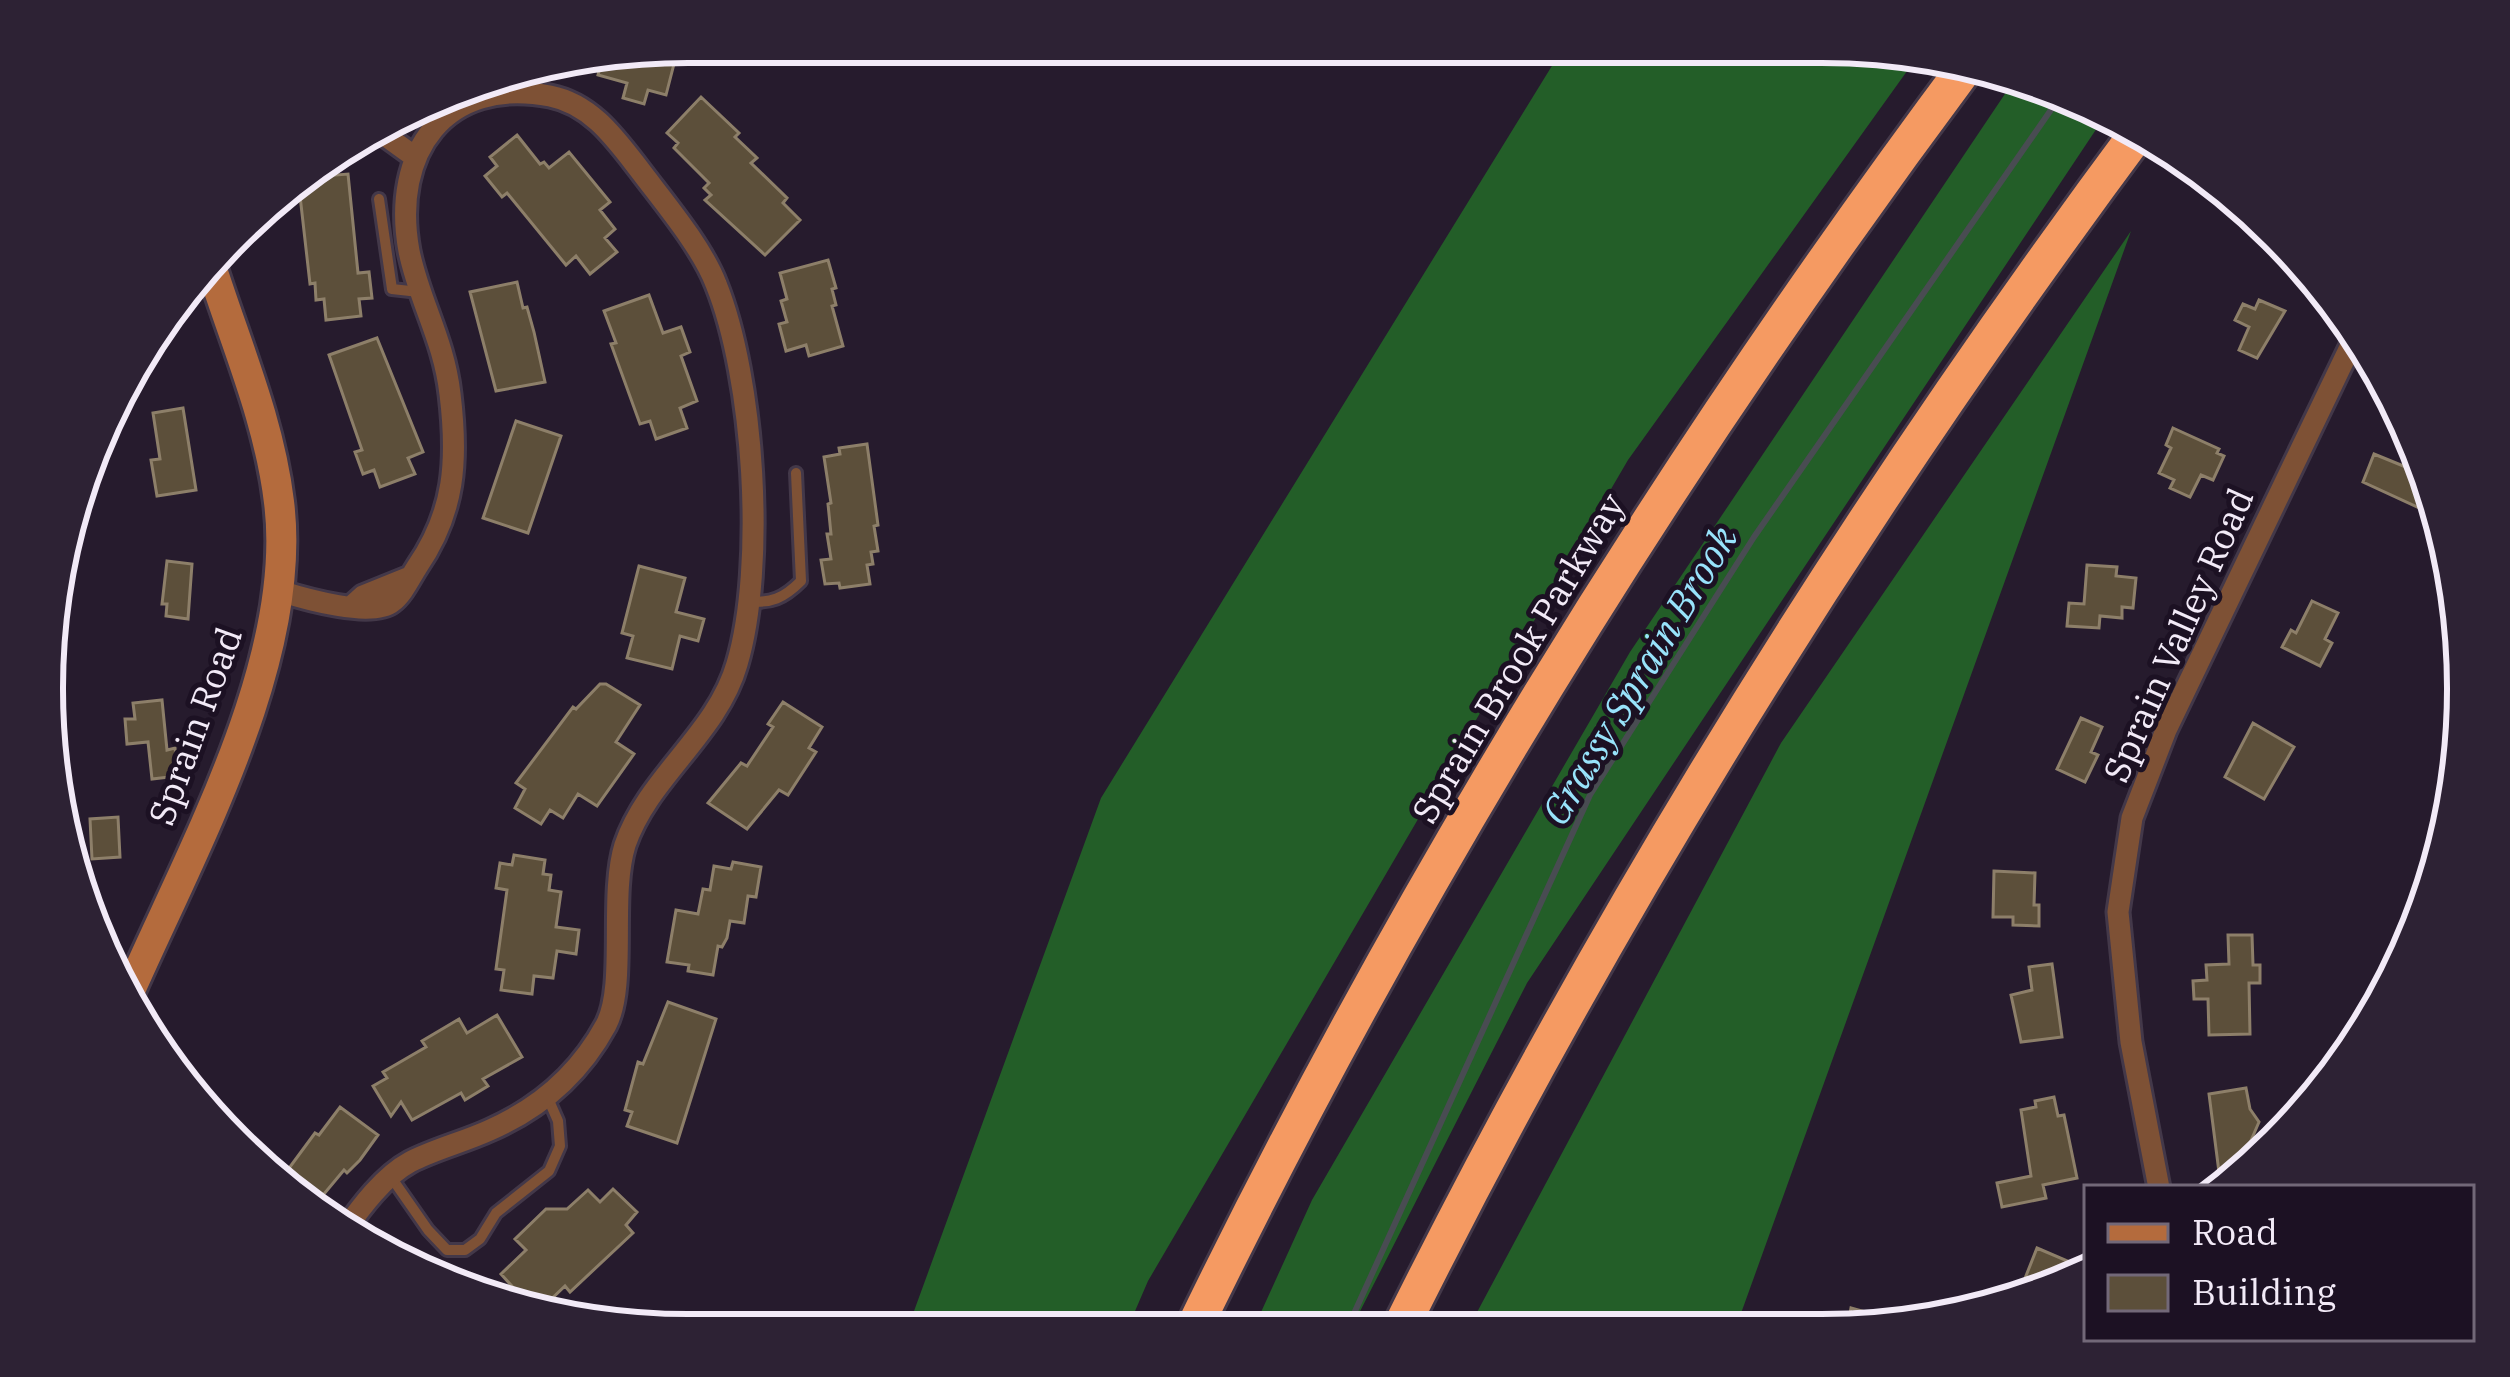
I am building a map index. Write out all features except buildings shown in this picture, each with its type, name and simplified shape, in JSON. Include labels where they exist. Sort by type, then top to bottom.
[{"type":"highway","name":"Sprain Brook Parkway","points":[[1201,1314],[1358,1011],[1549,684],[1765,348],[1958,78]]},
{"type":"highway","points":[[1409,1314],[1553,1037],[1745,709],[1918,441],[2129,144]]},
{"type":"street","points":[[280,591],[322,604],[352,605],[410,577],[445,520],[453,451],[451,395],[441,341],[408,243],[415,157],[433,125],[453,110],[513,93],[552,96],[594,115],[656,190],[715,280],[737,353],[754,507],[737,663],[708,724],[644,808],[626,845],[616,903],[614,1004],[608,1022],[568,1081],[494,1128],[408,1163],[356,1218]]},
{"type":"street","points":[[391,139],[415,157]]},
{"type":"street","name":"Sprain Road","points":[[135,979],[224,776],[262,670],[280,591],[280,507],[270,444],[215,279]]},
{"type":"street","name":"Sprain Valley Road","points":[[2158,1185],[2131,1042],[2118,912],[2132,818],[2166,730],[2348,352]]},
{"type":"lane","points":[[379,199],[392,289],[422,292]]},
{"type":"lane","points":[[747,601],[766,603],[786,596],[802,581],[796,473]]},
{"type":"lane","points":[[391,1177],[436,1240],[447,1250],[465,1250],[480,1239],[496,1213],[549,1171],[560,1146],[558,1121],[547,1096]]},
{"type":"green space","points":[[1554,63],[1822,63],[1909,69],[1628,460],[1148,1281],[1134,1314],[913,1314],[1101,798]]},
{"type":"green space","points":[[2007,91],[2097,128],[1527,983],[1359,1314],[1260,1314],[1312,1200],[1630,652]]},
{"type":"green space","points":[[2131,231],[1741,1314],[1476,1314],[1781,743]]},
{"type":"waterway","name":"Grassy Sprain Brook","points":[[1354,1314],[1590,795],[1754,537],[2053,108]]}]
